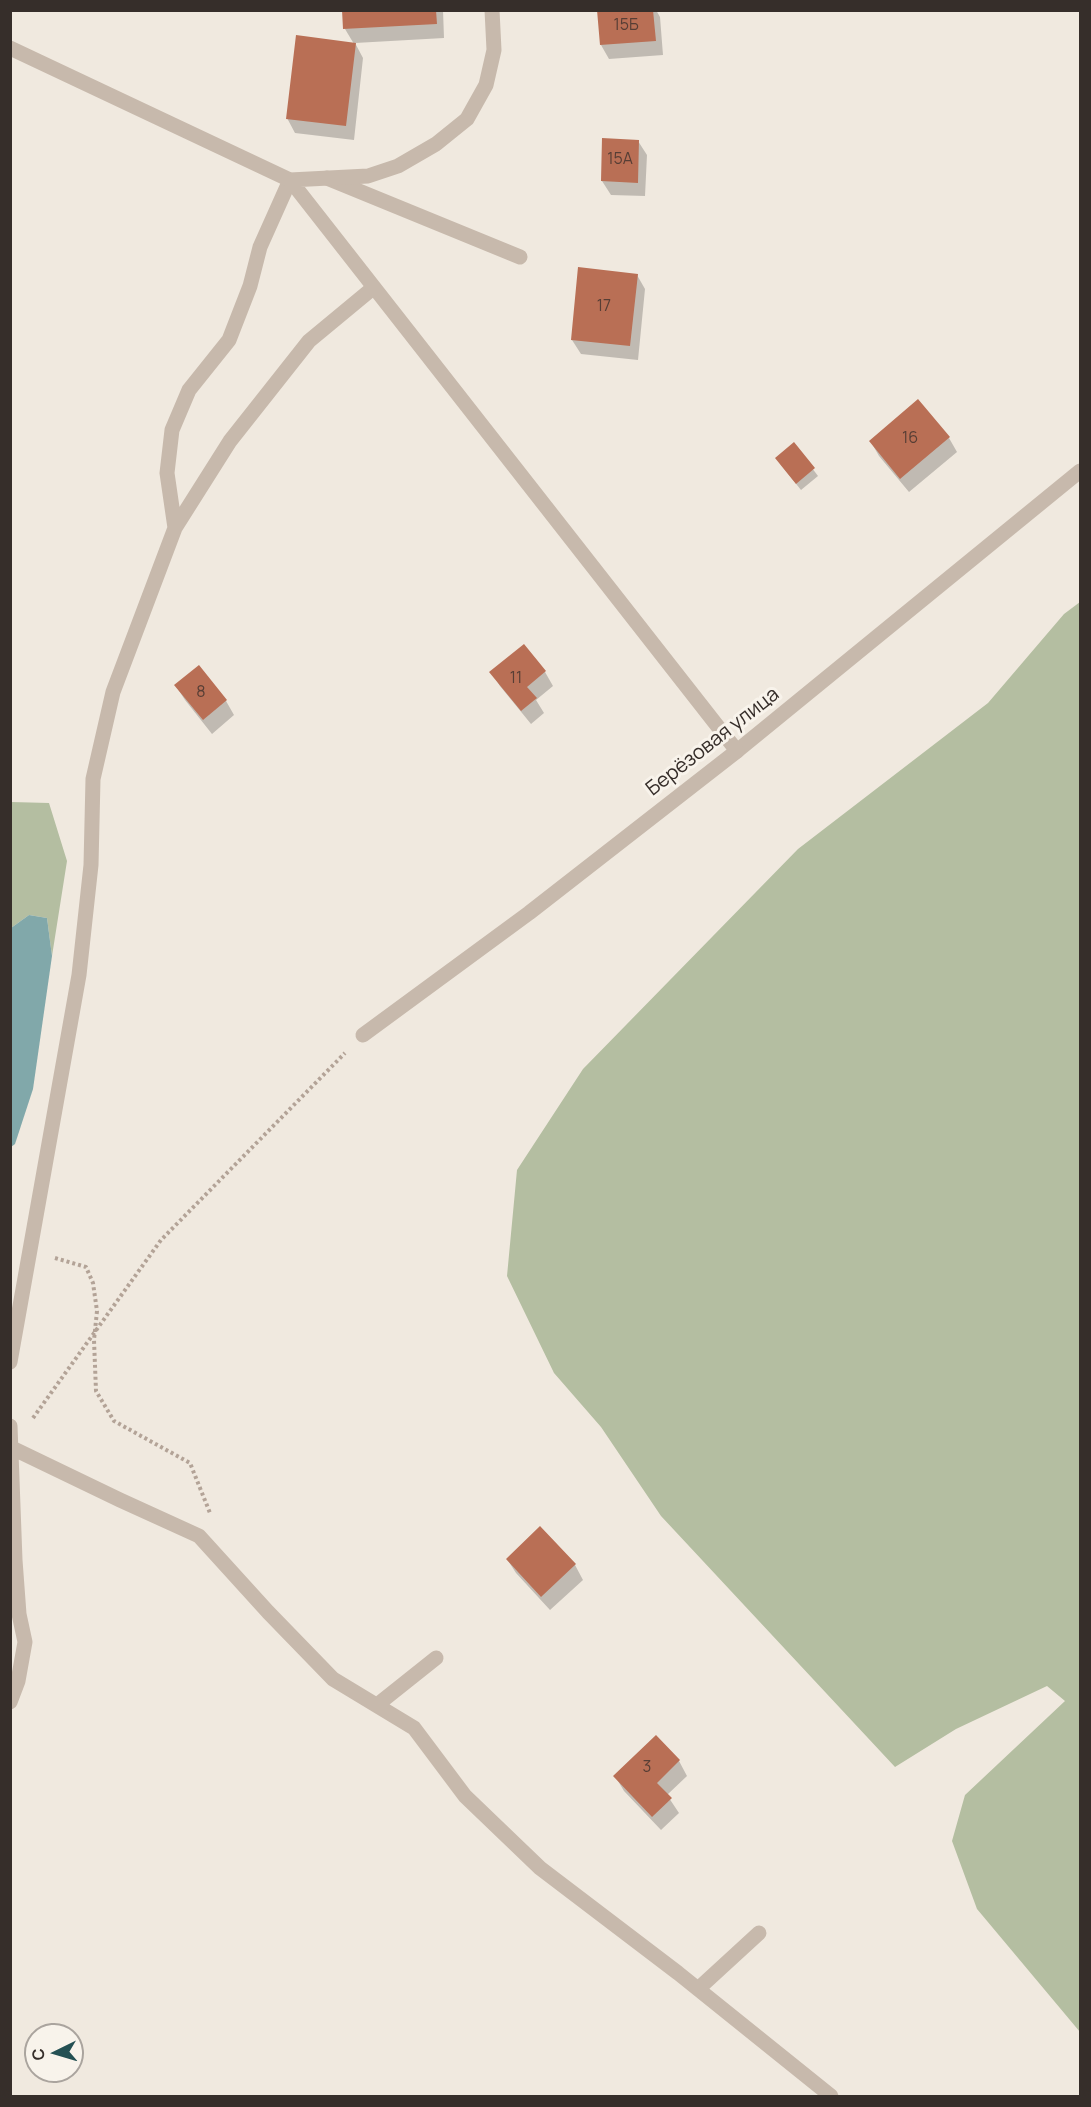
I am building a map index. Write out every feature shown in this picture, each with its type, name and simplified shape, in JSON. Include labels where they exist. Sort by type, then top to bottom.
[{"type":"street","points":[[290,180],[368,176],[398,166],[436,144],[467,119],[486,85],[494,50],[492,10]]},
{"type":"street","points":[[10,48],[290,180],[737,751]]},
{"type":"street","points":[[327,178],[520,257]]},
{"type":"street","points":[[175,528],[167,473],[172,430],[189,390],[229,340],[250,286],[260,247],[290,180]]},
{"type":"street","points":[[10,1362],[79,975],[92,865],[93,780],[113,692],[175,528],[230,441],[309,341],[373,288]]},
{"type":"street","name":"Берёзовая улица","points":[[363,1035],[529,912],[737,751],[1080,471]]},
{"type":"street","points":[[10,1426],[15,1560],[25,1642],[18,1681],[10,1702]]},
{"type":"street","points":[[12,1448],[200,1536],[268,1612],[333,1679],[414,1728],[465,1796],[540,1868],[698,1989],[831,2097]]},
{"type":"street","points":[[377,1705],[436,1658]]},
{"type":"street","points":[[698,1989],[759,1933]]},
{"type":"path","points":[[12,1448],[161,1240],[363,1035]]},
{"type":"path","points":[[30,1254],[62,1258],[86,1267],[93,1283],[97,1311],[96,1391],[114,1421],[190,1463],[212,1517]]},
{"type":"green space","points":[[1080,602],[1080,2032],[977,1909],[952,1841],[965,1795],[1065,1701],[1047,1686],[956,1729],[895,1767],[661,1516],[601,1427],[554,1373],[507,1276],[517,1170],[583,1069],[798,849],[988,703],[1064,614]]},
{"type":"green space","points":[[11,802],[49,803],[67,861],[52,956],[47,918],[29,915],[11,928]]},
{"type":"water","points":[[29,915],[47,918],[52,956],[33,1089],[15,1144],[11,1147],[11,928]]},
{"type":"building","points":[[342,10],[436,10],[437,24],[343,29]]},
{"type":"building","points":[[597,10],[653,10],[656,41],[600,45]]},
{"type":"building","points":[[296,35],[356,43],[346,126],[286,119]]},
{"type":"building","points":[[602,138],[639,140],[638,183],[601,181]]},
{"type":"building","points":[[578,267],[638,274],[630,346],[571,340]]},
{"type":"building","points":[[918,399],[950,437],[900,479],[869,441]]},
{"type":"building","points":[[794,442],[815,468],[796,484],[775,458]]},
{"type":"building","points":[[524,644],[546,671],[527,687],[537,698],[521,711],[489,672]]},
{"type":"building","points":[[199,665],[227,700],[203,720],[174,685]]},
{"type":"building","points":[[540,1526],[576,1564],[541,1597],[506,1559]]},
{"type":"building","points":[[656,1735],[680,1760],[657,1783],[672,1798],[652,1817],[613,1776]]}]
